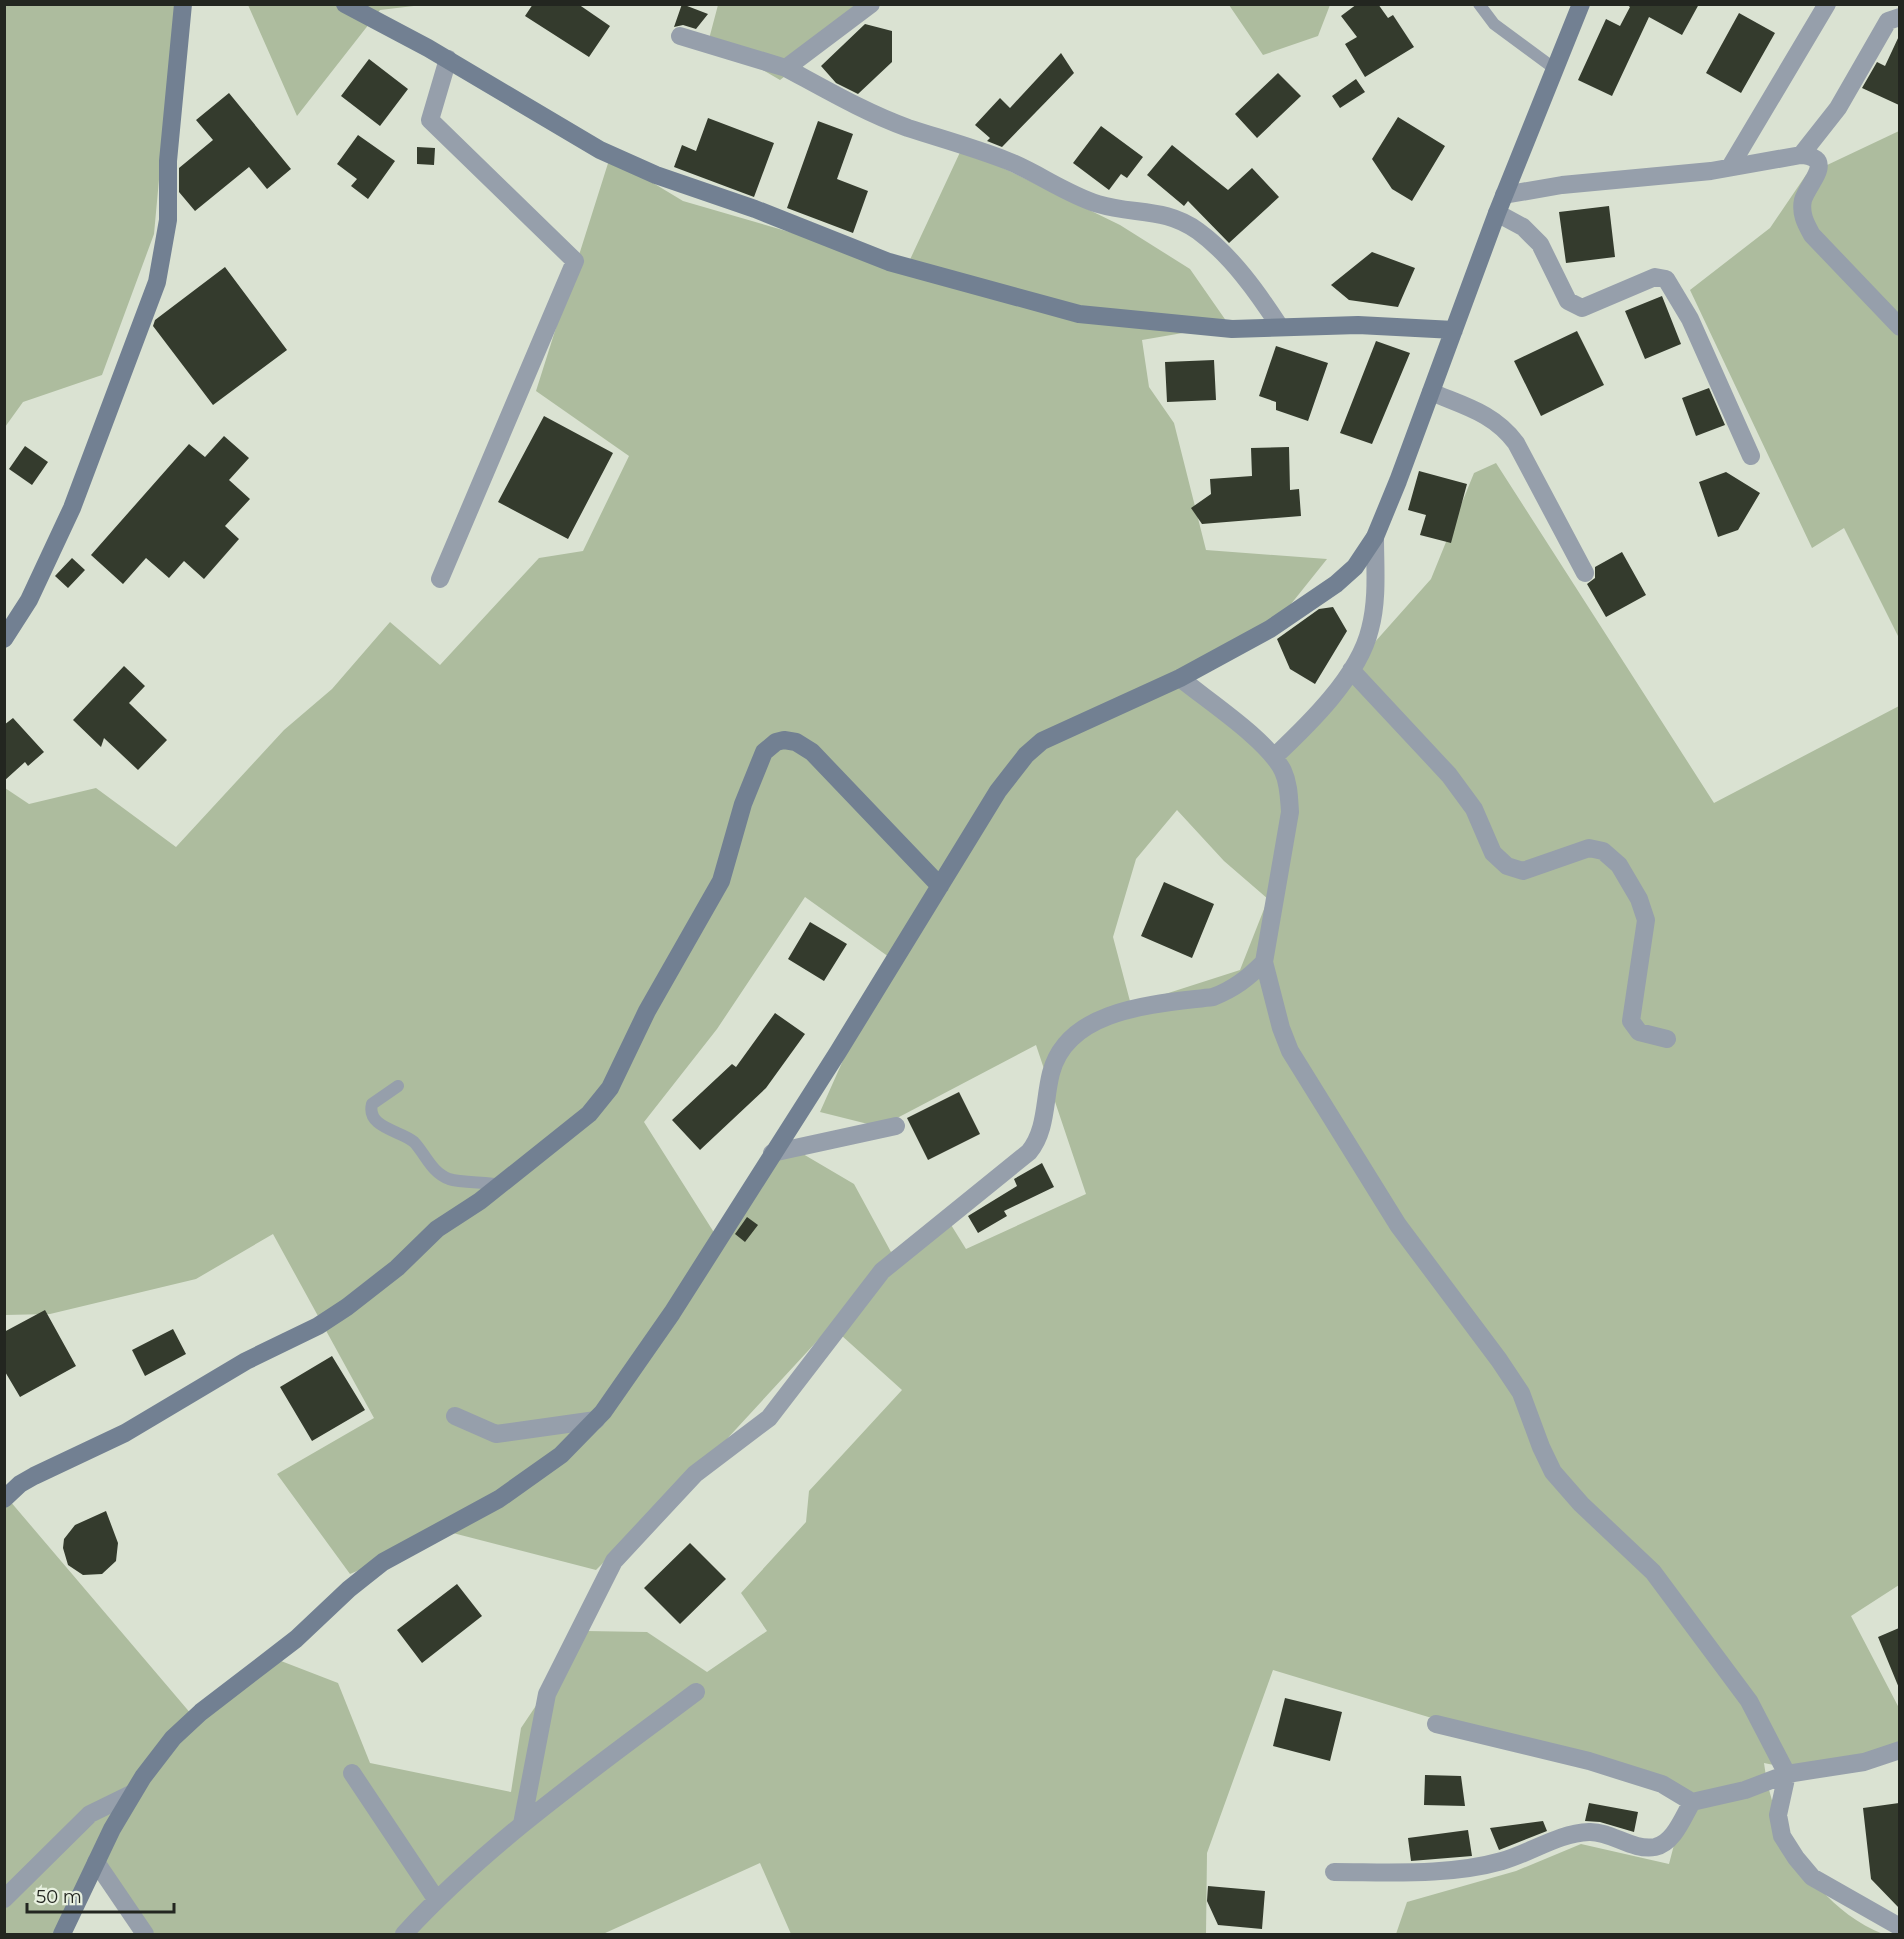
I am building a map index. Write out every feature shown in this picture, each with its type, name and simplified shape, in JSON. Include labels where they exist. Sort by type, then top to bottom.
[{"type":"street","points":[[4,639],[29,600],[72,508],[157,282],[168,220],[168,161],[183,4]]},
{"type":"street","points":[[345,4],[448,59],[600,150],[656,175],[755,209],[890,262],[1079,314],[1232,329],[1358,325],[1454,330]]},
{"type":"street","points":[[786,68],[871,4]]},
{"type":"street","points":[[62,1935],[96,1862],[133,1793],[173,1738],[201,1712],[296,1639],[349,1589],[384,1562],[500,1499],[561,1455],[596,1420],[632,1373],[672,1313],[998,791],[1026,754],[1042,741],[1063,730],[1180,678],[1270,629],[1327,591],[1355,567],[1375,537],[1497,213],[1581,4]]},
{"type":"street","points":[[1730,167],[1827,4]]},
{"type":"street","points":[[1801,155],[1838,108],[1888,21],[1899,16]]},
{"type":"street","points":[[680,36],[786,68],[908,128],[964,143],[1098,204],[1170,215],[1198,231],[1232,265],[1262,298],[1281,327]]},
{"type":"street","points":[[440,579],[576,261],[430,120],[448,59]]},
{"type":"street","points":[[1504,195],[1562,185],[1730,167],[1801,155],[1812,156],[1818,162],[1819,168],[1803,200],[1803,217],[1812,236],[1899,327]]},
{"type":"street","points":[[1497,213],[1532,234],[1540,244],[1568,301],[1574,305],[1582,308],[1655,277],[1666,279],[1690,319],[1751,456]]},
{"type":"street","points":[[1431,392],[1490,416],[1503,425],[1516,443],[1585,573]]},
{"type":"street","points":[[1274,758],[1299,734],[1351,670],[1370,632],[1375,603],[1375,537]]},
{"type":"street","points":[[1351,670],[1449,775],[1474,809],[1493,853],[1507,866],[1523,871],[1589,848],[1603,850],[1619,865],[1639,899],[1646,920],[1631,1021],[1640,1032],[1666,1039]]},
{"type":"street","points":[[1180,678],[1274,758],[1283,772],[1289,792],[1290,812],[1264,962],[1276,1012],[1290,1051],[1398,1225],[1499,1359],[1521,1393],[1553,1472],[1581,1504],[1653,1572],[1737,1683],[1787,1774],[1778,1815],[1782,1836],[1796,1858],[1812,1877],[1899,1927]]},
{"type":"street","points":[[4,1499],[20,1484],[34,1476],[125,1434],[246,1361],[318,1326],[397,1268],[437,1229],[501,1185],[589,1114],[610,1088],[647,1011],[721,881],[753,774],[769,747],[784,740],[796,742],[812,752],[940,886]]},
{"type":"street","points":[[522,1824],[547,1694],[614,1562],[695,1474],[769,1418],[882,1271],[1029,1152],[1040,1136],[1051,1072],[1058,1055],[1066,1044],[1090,1026],[1121,1012],[1213,997],[1243,982],[1264,962]]},
{"type":"street","points":[[772,1153],[896,1126]]},
{"type":"street","points":[[455,1416],[496,1434],[596,1420]]},
{"type":"street","points":[[404,1935],[436,1899],[522,1824],[696,1692]]},
{"type":"street","points":[[1436,1724],[1589,1761],[1662,1784],[1692,1802],[1745,1790],[1787,1774],[1864,1762],[1899,1750]]},
{"type":"street","points":[[352,1773],[436,1899]]},
{"type":"street","points":[[4,1899],[90,1814],[133,1793]]},
{"type":"street","points":[[1334,1872],[1449,1869],[1502,1861],[1560,1838],[1586,1832],[1598,1833],[1641,1846],[1655,1847],[1671,1837],[1692,1802]]},
{"type":"street","points":[[96,1862],[145,1935]]},
{"type":"lane","points":[[1479,4],[1494,24],[1555,69]]},
{"type":"lane","points":[[398,1086],[372,1104],[373,1115],[381,1124],[413,1141],[432,1167],[449,1179],[501,1185]]},
{"type":"green space","points":[[5,5],[175,5],[154,234],[102,375],[23,402],[5,427]]},
{"type":"green space","points":[[248,5],[422,5],[380,10],[297,116]]},
{"type":"green space","points":[[718,5],[877,5],[780,80],[709,39]]},
{"type":"green space","points":[[1229,5],[1330,5],[1318,36],[1263,55]]},
{"type":"green space","points":[[1899,131],[1899,638],[1844,528],[1812,548],[1690,290],[1770,228],[1806,175]]},
{"type":"green space","points":[[962,148],[1120,225],[1190,269],[1229,325],[1142,340],[1149,387],[1174,423],[1206,550],[1327,559],[1271,629],[1190,679],[1277,752],[1431,579],[1474,473],[1496,463],[1714,803],[1899,706],[1899,1585],[1851,1616],[1899,1708],[1899,1751],[1783,1767],[1764,1763],[1777,1815],[1802,1865],[1837,1906],[1859,1922],[1883,1934],[1396,1934],[1407,1902],[1516,1871],[1581,1844],[1669,1864],[1687,1795],[1273,1670],[1207,1853],[1206,1934],[791,1934],[760,1863],[603,1934],[151,1934],[97,1852],[55,1934],[5,1934],[4,1494],[192,1715],[281,1661],[338,1683],[370,1763],[511,1792],[521,1728],[586,1631],[647,1632],[707,1672],[767,1631],[741,1593],[806,1522],[809,1491],[902,1390],[831,1326],[725,1441],[596,1570],[449,1532],[350,1574],[277,1474],[374,1418],[273,1234],[196,1279],[50,1314],[5,1315],[5,788],[29,804],[96,788],[176,847],[284,730],[332,689],[390,622],[440,665],[539,558],[583,551],[629,456],[536,391],[610,157],[683,201],[907,266]],"holes":[[[1177,810],[1224,861],[1268,899],[1240,970],[1131,1005],[1113,937],[1136,859]],[[805,897],[889,957],[820,1112],[880,1127],[1036,1045],[1086,1194],[966,1249],[948,1220],[891,1252],[854,1184],[786,1144],[720,1242],[644,1122],[717,1029]]]},
{"type":"building","points":[[533,4],[578,4],[610,26],[589,57],[525,16]]},
{"type":"building","points":[[682,4],[708,14],[696,29],[683,25],[674,27]]},
{"type":"building","points":[[1357,4],[1378,4],[1388,18],[1393,15],[1414,47],[1365,77],[1345,44],[1357,37],[1341,16]]},
{"type":"building","points":[[1626,4],[1699,4],[1682,35],[1649,17],[1612,96],[1578,80],[1606,19],[1620,26],[1630,7]]},
{"type":"building","points":[[1739,13],[1775,33],[1741,93],[1706,73]]},
{"type":"building","points":[[865,24],[892,31],[892,62],[858,94],[836,83],[821,66]]},
{"type":"building","points":[[1899,36],[1899,105],[1862,88],[1877,62],[1885,66]]},
{"type":"building","points":[[1061,53],[1074,73],[1002,147],[987,141],[990,138],[975,125],[1000,98],[1010,108]]},
{"type":"building","points":[[369,59],[408,89],[380,126],[341,96]]},
{"type":"building","points":[[1278,73],[1301,96],[1257,138],[1235,114]]},
{"type":"building","points":[[1356,79],[1365,92],[1340,108],[1332,96]]},
{"type":"building","points":[[229,93],[291,169],[267,189],[249,167],[195,211],[179,192],[179,168],[213,140],[196,120]]},
{"type":"building","points":[[1398,117],[1445,146],[1412,201],[1392,189],[1372,159]]},
{"type":"building","points":[[708,118],[774,143],[754,197],[674,167],[682,145],[696,151]]},
{"type":"building","points":[[818,121],[853,134],[837,179],[868,191],[853,233],[787,208]]},
{"type":"building","points":[[1101,126],[1143,157],[1127,178],[1121,174],[1109,190],[1073,163]]},
{"type":"building","points":[[358,135],[395,161],[368,199],[351,186],[357,179],[337,164]]},
{"type":"building","points":[[1172,145],[1228,190],[1252,168],[1279,197],[1229,243],[1188,201],[1184,206],[1147,175]]},
{"type":"building","points":[[417,147],[435,148],[434,165],[417,164]]},
{"type":"building","points":[[1609,206],[1615,257],[1566,263],[1559,212]]},
{"type":"building","points":[[1372,252],[1415,268],[1398,307],[1349,300],[1331,285]]},
{"type":"building","points":[[225,267],[287,350],[213,405],[153,326],[155,320]]},
{"type":"building","points":[[1662,296],[1681,344],[1645,359],[1625,311]]},
{"type":"building","points":[[1577,331],[1604,385],[1541,416],[1514,361]]},
{"type":"building","points":[[1376,341],[1410,353],[1372,444],[1340,433]]},
{"type":"building","points":[[1276,346],[1328,363],[1308,421],[1276,410],[1276,402],[1259,396]]},
{"type":"building","points":[[1214,360],[1216,400],[1167,402],[1165,362]]},
{"type":"building","points":[[1709,388],[1725,425],[1696,436],[1682,398]]},
{"type":"building","points":[[544,416],[613,453],[568,539],[498,502]]},
{"type":"building","points":[[224,436],[249,458],[229,480],[250,499],[225,526],[239,539],[204,579],[184,561],[169,578],[146,558],[123,584],[91,555],[189,444],[205,457]]},
{"type":"building","points":[[25,446],[48,462],[32,485],[9,469]]},
{"type":"building","points":[[1289,447],[1290,490],[1299,489],[1301,516],[1202,524],[1191,508],[1211,494],[1210,479],[1252,476],[1251,448]]},
{"type":"building","points":[[1419,471],[1467,484],[1451,543],[1420,535],[1426,515],[1408,510]]},
{"type":"building","points":[[1726,472],[1760,493],[1738,530],[1718,537],[1699,482]]},
{"type":"building","points":[[1622,552],[1646,595],[1606,617],[1587,584],[1595,578],[1595,567]]},
{"type":"building","points":[[72,558],[85,570],[68,588],[55,576]]},
{"type":"building","points":[[1333,607],[1347,631],[1315,684],[1290,669],[1277,639],[1319,609]]},
{"type":"building","points":[[124,666],[145,686],[129,703],[167,740],[138,770],[104,738],[101,747],[73,720]]},
{"type":"building","points":[[13,718],[44,752],[28,766],[25,762],[4,781],[4,725]]},
{"type":"building","points":[[1164,882],[1214,904],[1192,958],[1141,936]]},
{"type":"building","points":[[810,922],[847,944],[824,981],[788,959]]},
{"type":"building","points":[[775,1013],[805,1034],[766,1088],[700,1150],[672,1120],[732,1064],[736,1067]]},
{"type":"building","points":[[959,1092],[980,1134],[928,1160],[907,1118]]},
{"type":"building","points":[[1042,1163],[1054,1187],[1004,1211],[1007,1216],[978,1233],[968,1216],[1017,1186],[1014,1179]]},
{"type":"building","points":[[747,1217],[758,1225],[745,1242],[735,1234]]},
{"type":"building","points":[[45,1310],[76,1366],[20,1397],[4,1370],[4,1332]]},
{"type":"building","points":[[173,1329],[186,1354],[145,1376],[132,1350]]},
{"type":"building","points":[[332,1356],[365,1410],[312,1441],[280,1387]]},
{"type":"building","points":[[106,1511],[118,1543],[116,1561],[102,1574],[83,1575],[68,1565],[63,1548],[64,1539],[75,1525]]},
{"type":"building","points":[[690,1543],[726,1579],[680,1624],[644,1588]]},
{"type":"building","points":[[457,1584],[482,1616],[422,1663],[397,1630]]},
{"type":"building","points":[[1899,1628],[1899,1688],[1878,1637]]},
{"type":"building","points":[[1285,1698],[1342,1712],[1330,1761],[1273,1746]]},
{"type":"building","points":[[1425,1775],[1461,1776],[1465,1806],[1424,1805]]},
{"type":"building","points":[[1589,1803],[1638,1812],[1634,1832],[1600,1822],[1585,1821]]},
{"type":"building","points":[[1899,1803],[1899,1908],[1871,1879],[1863,1808]]},
{"type":"building","points":[[1543,1821],[1547,1831],[1499,1850],[1490,1828]]},
{"type":"building","points":[[1468,1830],[1472,1856],[1411,1861],[1408,1838]]},
{"type":"building","points":[[1208,1886],[1265,1891],[1262,1929],[1218,1925],[1207,1901]]}]
